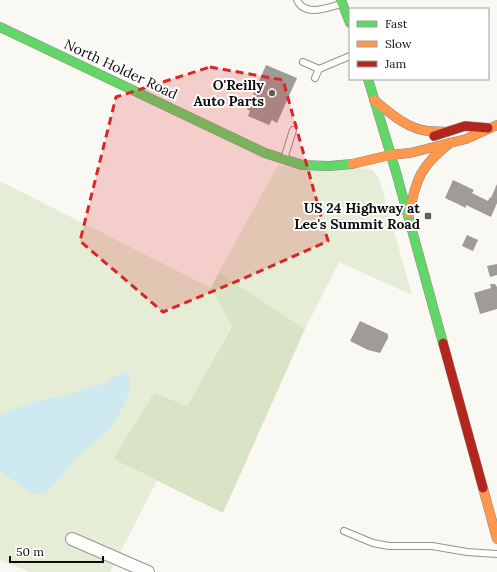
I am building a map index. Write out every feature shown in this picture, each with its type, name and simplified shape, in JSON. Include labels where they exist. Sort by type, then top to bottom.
[{"type":"main road","points":[[342,2],[349,20]]},
{"type":"main road","name":"North Holder Road","points":[[0,27],[265,153],[284,160],[302,165],[329,166],[360,163],[390,155]]},
{"type":"main road","points":[[368,80],[497,539]]},
{"type":"main road","points":[[374,100],[390,113],[414,126],[428,130],[447,132]]},
{"type":"main road","points":[[418,140],[465,126],[493,126]]},
{"type":"main road","points":[[390,155],[410,154],[466,139],[493,126]]},
{"type":"main road","points":[[408,219],[414,187],[419,175],[436,153],[450,143]]},
{"type":"main road","points":[[390,155],[407,144]]},
{"type":"street","points":[[72,539],[148,572]]},
{"type":"lane","points":[[297,0],[299,5],[305,9],[320,10],[342,2]]},
{"type":"lane","points":[[315,78],[319,69],[349,56]]},
{"type":"lane","points":[[303,62],[319,69]]},
{"type":"lane","points":[[284,160],[293,130]]},
{"type":"lane","points":[[344,531],[373,543],[389,546],[432,546],[467,552],[497,554]]},
{"type":"highlighted area","points":[[210,67],[283,80],[328,241],[163,312],[80,241],[116,97]]},
{"type":"green space","points":[[278,165],[372,169],[379,178],[412,295],[339,262],[305,329],[219,272]]},
{"type":"green space","points":[[0,181],[211,288],[232,325],[187,406],[113,459],[157,481],[110,572],[30,572],[0,560]]},
{"type":"green space","points":[[219,272],[305,329],[223,513],[113,459],[154,393],[187,406],[232,326],[211,288]]},
{"type":"water","points":[[121,372],[127,375],[130,380],[130,388],[123,407],[114,423],[69,466],[51,488],[39,494],[33,494],[0,471],[0,416],[11,410],[37,401],[67,395],[105,383]]},
{"type":"building","name":"O'Reilly Auto Parts","points":[[266,65],[297,78],[277,123],[272,120],[269,125],[248,116],[250,111],[247,109]]},
{"type":"building","points":[[453,180],[474,190],[472,193],[488,201],[490,197],[491,198],[497,184],[497,203],[491,217],[466,205],[466,208],[445,198]]},
{"type":"building","points":[[467,235],[478,240],[473,251],[462,246]]},
{"type":"building","points":[[497,264],[497,275],[490,277],[487,266]]},
{"type":"building","points":[[490,284],[495,284],[497,287],[497,309],[480,314],[474,293],[491,288]]},
{"type":"building","points":[[360,321],[388,334],[388,338],[380,353],[368,350],[350,341]]},
{"type":"traffic: fast","points":[[341,0],[349,20]]},
{"type":"traffic: fast","points":[[0,27],[265,153],[302,165],[329,166],[352,164]]},
{"type":"traffic: fast","points":[[368,80],[396,172],[443,343]]},
{"type":"traffic: slow","points":[[374,100],[392,115],[413,127],[420,130],[447,132]]},
{"type":"traffic: slow","points":[[352,164],[390,155],[410,153],[466,139],[497,125]]},
{"type":"traffic: slow","points":[[409,214],[414,191],[421,174],[432,158],[450,143]]},
{"type":"traffic: slow","points":[[483,488],[497,539]]},
{"type":"traffic: jam","points":[[434,136],[465,126],[488,128]]},
{"type":"traffic: jam","points":[[443,343],[483,488]]},
{"type":"place","name":"O'Reilly Auto Parts","points":[[272,93]]},
{"type":"place","name":"US 24 Highway at Lee's Summit Road","points":[[428,216]]}]
